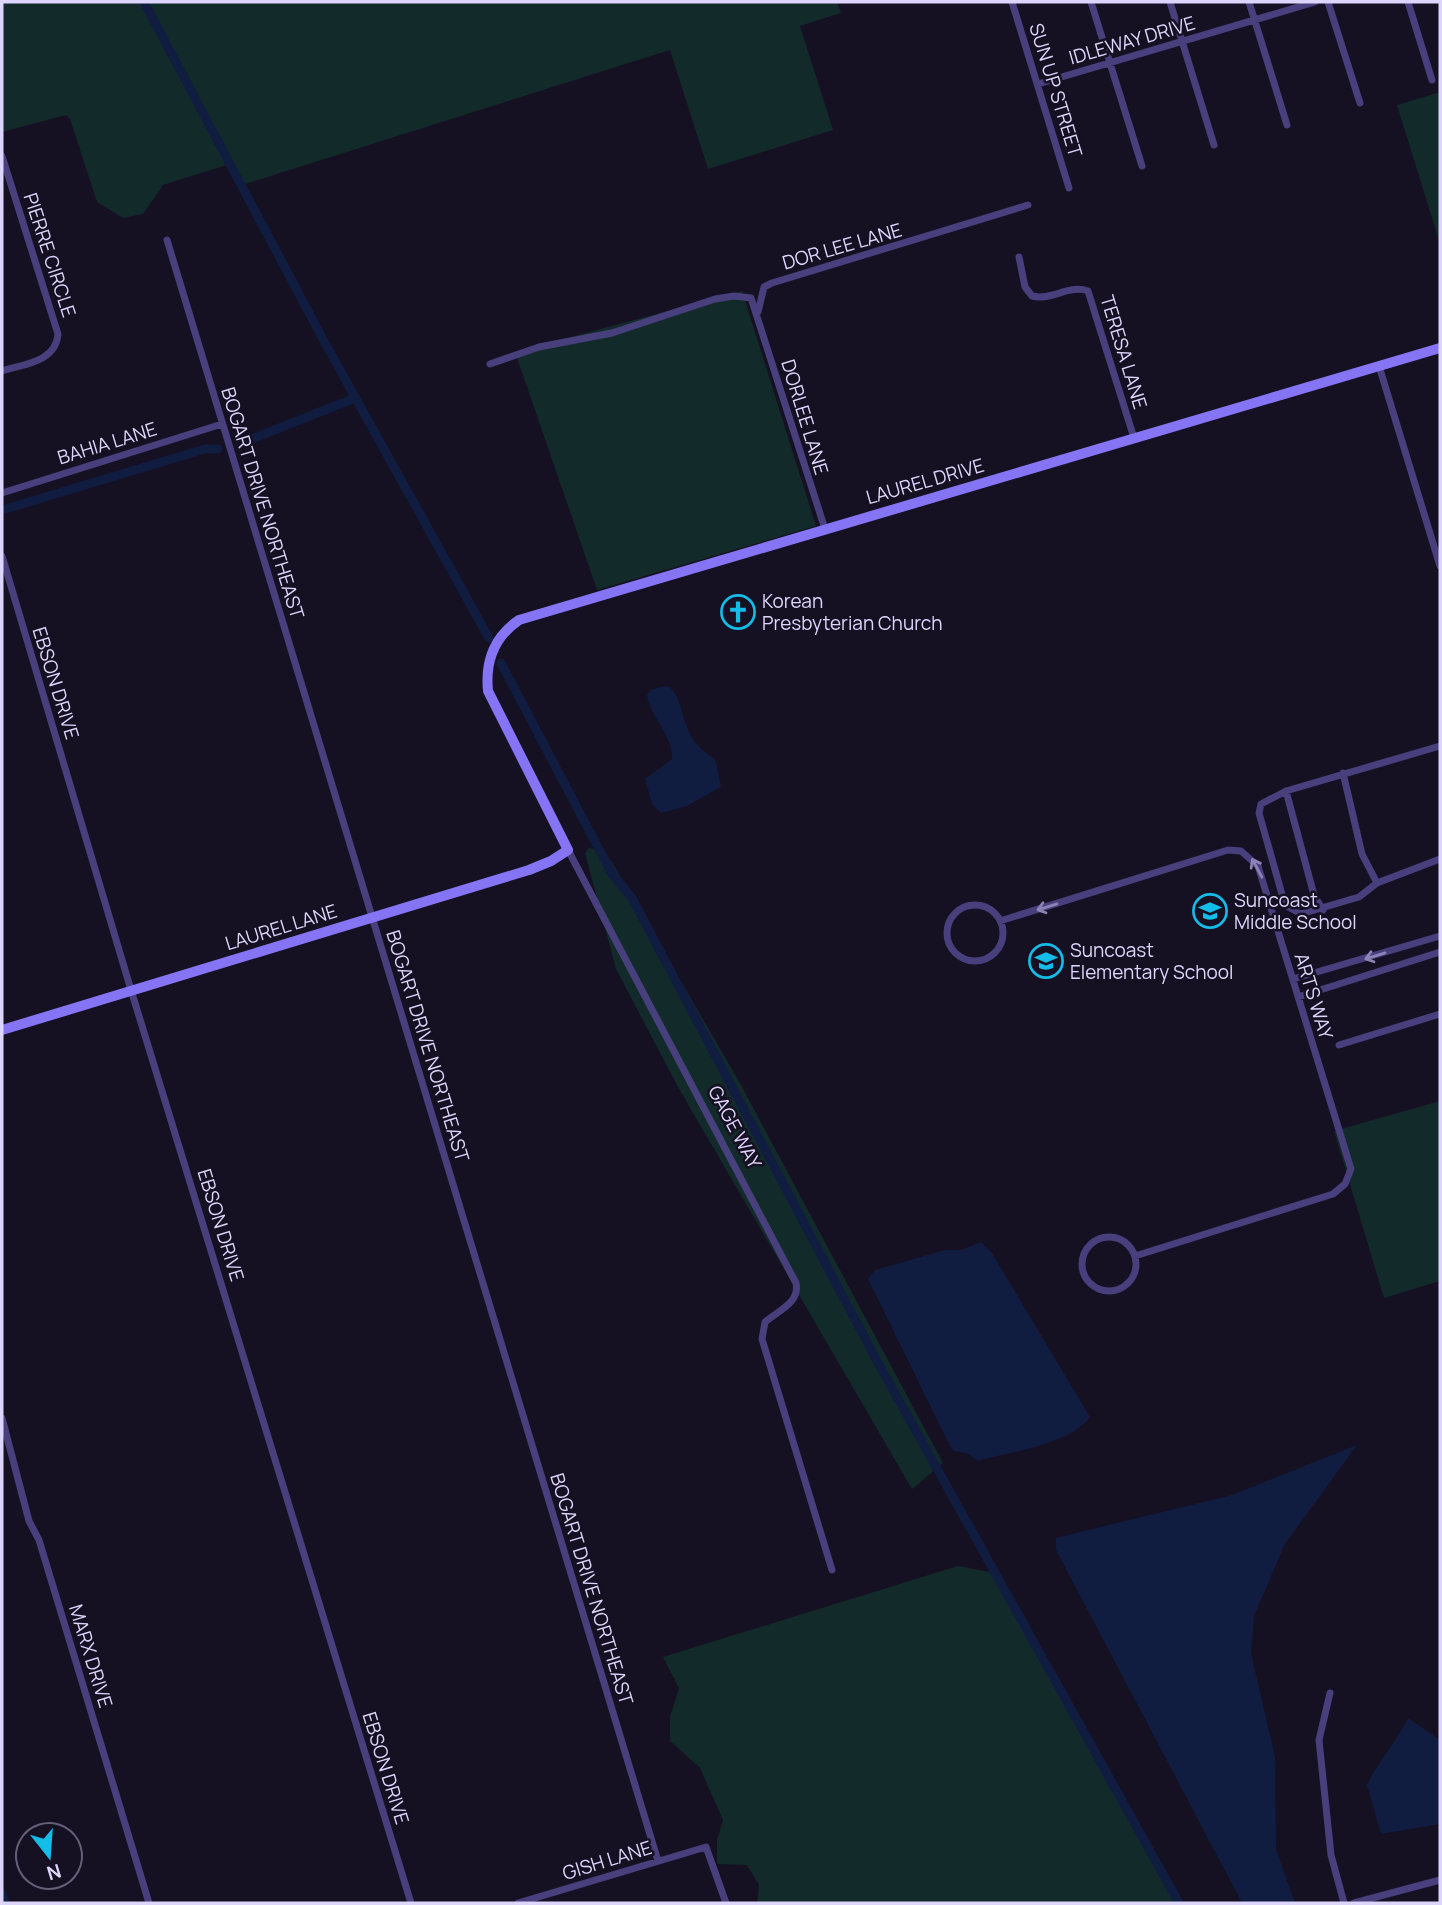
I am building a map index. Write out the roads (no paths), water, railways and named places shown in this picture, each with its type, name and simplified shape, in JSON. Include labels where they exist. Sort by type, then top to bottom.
[{"type":"street","name":"SUN UP STREET","points":[[1012,2],[1069,188]]},
{"type":"street","points":[[1091,2],[1142,166]]},
{"type":"street","points":[[1170,2],[1214,145]]},
{"type":"street","points":[[1249,2],[1287,125]]},
{"type":"street","name":"IDLEWAY DRIVE","points":[[1038,84],[1315,2]]},
{"type":"street","points":[[1328,2],[1360,103]]},
{"type":"street","points":[[1408,2],[1432,80]]},
{"type":"street","name":"PIERRE CIRCLE","points":[[2,156],[58,334],[53,352],[2,370]]},
{"type":"street","name":"DOR LEE LANE","points":[[758,312],[764,287],[772,283],[1028,205]]},
{"type":"street","name":"BOGART DRIVE NORTHEAST","points":[[167,240],[658,1861]]},
{"type":"street","name":"TERESA LANE","points":[[1018,257],[1025,287],[1032,296],[1051,297],[1079,288],[1088,291],[1134,438]]},
{"type":"street","points":[[490,364],[539,347],[612,333],[715,299],[734,296],[751,298],[758,312]]},
{"type":"street","name":"DORLEE LANE","points":[[758,312],[811,494],[825,529]]},
{"type":"street","name":"LAUREL DRIVE","points":[[495,709],[488,691],[489,662],[496,642],[519,620],[1440,348]]},
{"type":"street","points":[[1379,366],[1440,566]]},
{"type":"street","name":"BAHIA LANE","points":[[2,493],[222,424]]},
{"type":"street","name":"EBSON DRIVE","points":[[2,556],[131,990],[411,1903]]},
{"type":"street","name":"GAGE WAY","points":[[495,709],[796,1283],[798,1292],[794,1300],[765,1322],[762,1339],[832,1570]]},
{"type":"street","points":[[1440,746],[1286,792],[1261,804],[1259,813],[1280,892],[1285,905],[1293,912],[1301,914],[1323,910],[1368,893],[1377,883],[1440,859]]},
{"type":"street","points":[[1343,774],[1362,854],[1377,883]]},
{"type":"street","points":[[1286,792],[1314,894],[1323,910]]},
{"type":"street","name":"LAUREL LANE","points":[[2,1030],[540,867],[568,850]]},
{"type":"street","name":"ARTS WAY","points":[[1000,921],[1228,850],[1241,851],[1258,866],[1351,1169],[1345,1184],[1333,1194],[1135,1256]]},
{"type":"street","points":[[978,905],[988,908],[1000,921],[1002,939],[993,953],[986,958],[969,960],[961,956],[949,943],[948,925],[960,909],[978,905]]},
{"type":"street","points":[[1293,979],[1440,936]]},
{"type":"street","points":[[1298,997],[1440,952]]},
{"type":"street","points":[[1339,1045],[1440,1014]]},
{"type":"street","points":[[1099,1238],[1117,1238],[1131,1248],[1135,1256],[1136,1264],[1131,1280],[1117,1290],[1093,1287],[1081,1265],[1086,1249],[1099,1238]]},
{"type":"street","name":"MARX DRIVE","points":[[2,1418],[29,1521],[39,1539],[149,1903]]},
{"type":"street","points":[[1329,1693],[1319,1740],[1331,1855],[1344,1903]]},
{"type":"street","name":"GISH LANE","points":[[519,1903],[539,1900],[706,1847],[726,1903]]},
{"type":"street","points":[[1354,1903],[1440,1880]]},
{"type":"water","points":[[670,687],[677,698],[693,739],[716,762],[721,787],[687,806],[661,813],[652,804],[645,779],[672,759],[666,735],[647,695],[651,690]]},
{"type":"water","points":[[981,1242],[992,1253],[1090,1417],[1069,1434],[1055,1440],[978,1461],[966,1453],[954,1451],[950,1446],[868,1279],[875,1270],[945,1250],[961,1250]]},
{"type":"water","points":[[1357,1445],[1285,1544],[1254,1616],[1251,1653],[1275,1757],[1276,1849],[1295,1903],[1242,1903],[1056,1550],[1056,1538],[1232,1495]]},
{"type":"water","points":[[1408,1718],[1440,1740],[1440,1824],[1381,1834],[1367,1785]]},
{"type":"waterway","points":[[144,2],[325,343],[489,638]]},
{"type":"waterway","points":[[244,442],[355,398]]},
{"type":"waterway","points":[[2,510],[205,449],[218,449]]},
{"type":"waterway","points":[[501,663],[612,874],[632,898],[876,1359],[1179,1903]]},
{"type":"waterway","points":[[2,1894],[5,1903]]},
{"type":"place","name":"Korean Presbyterian Church","points":[[738,612]]},
{"type":"place","name":"Suncoast Middle School","points":[[1210,911]]},
{"type":"place","name":"Suncoast Elementary School","points":[[1046,961]]}]
